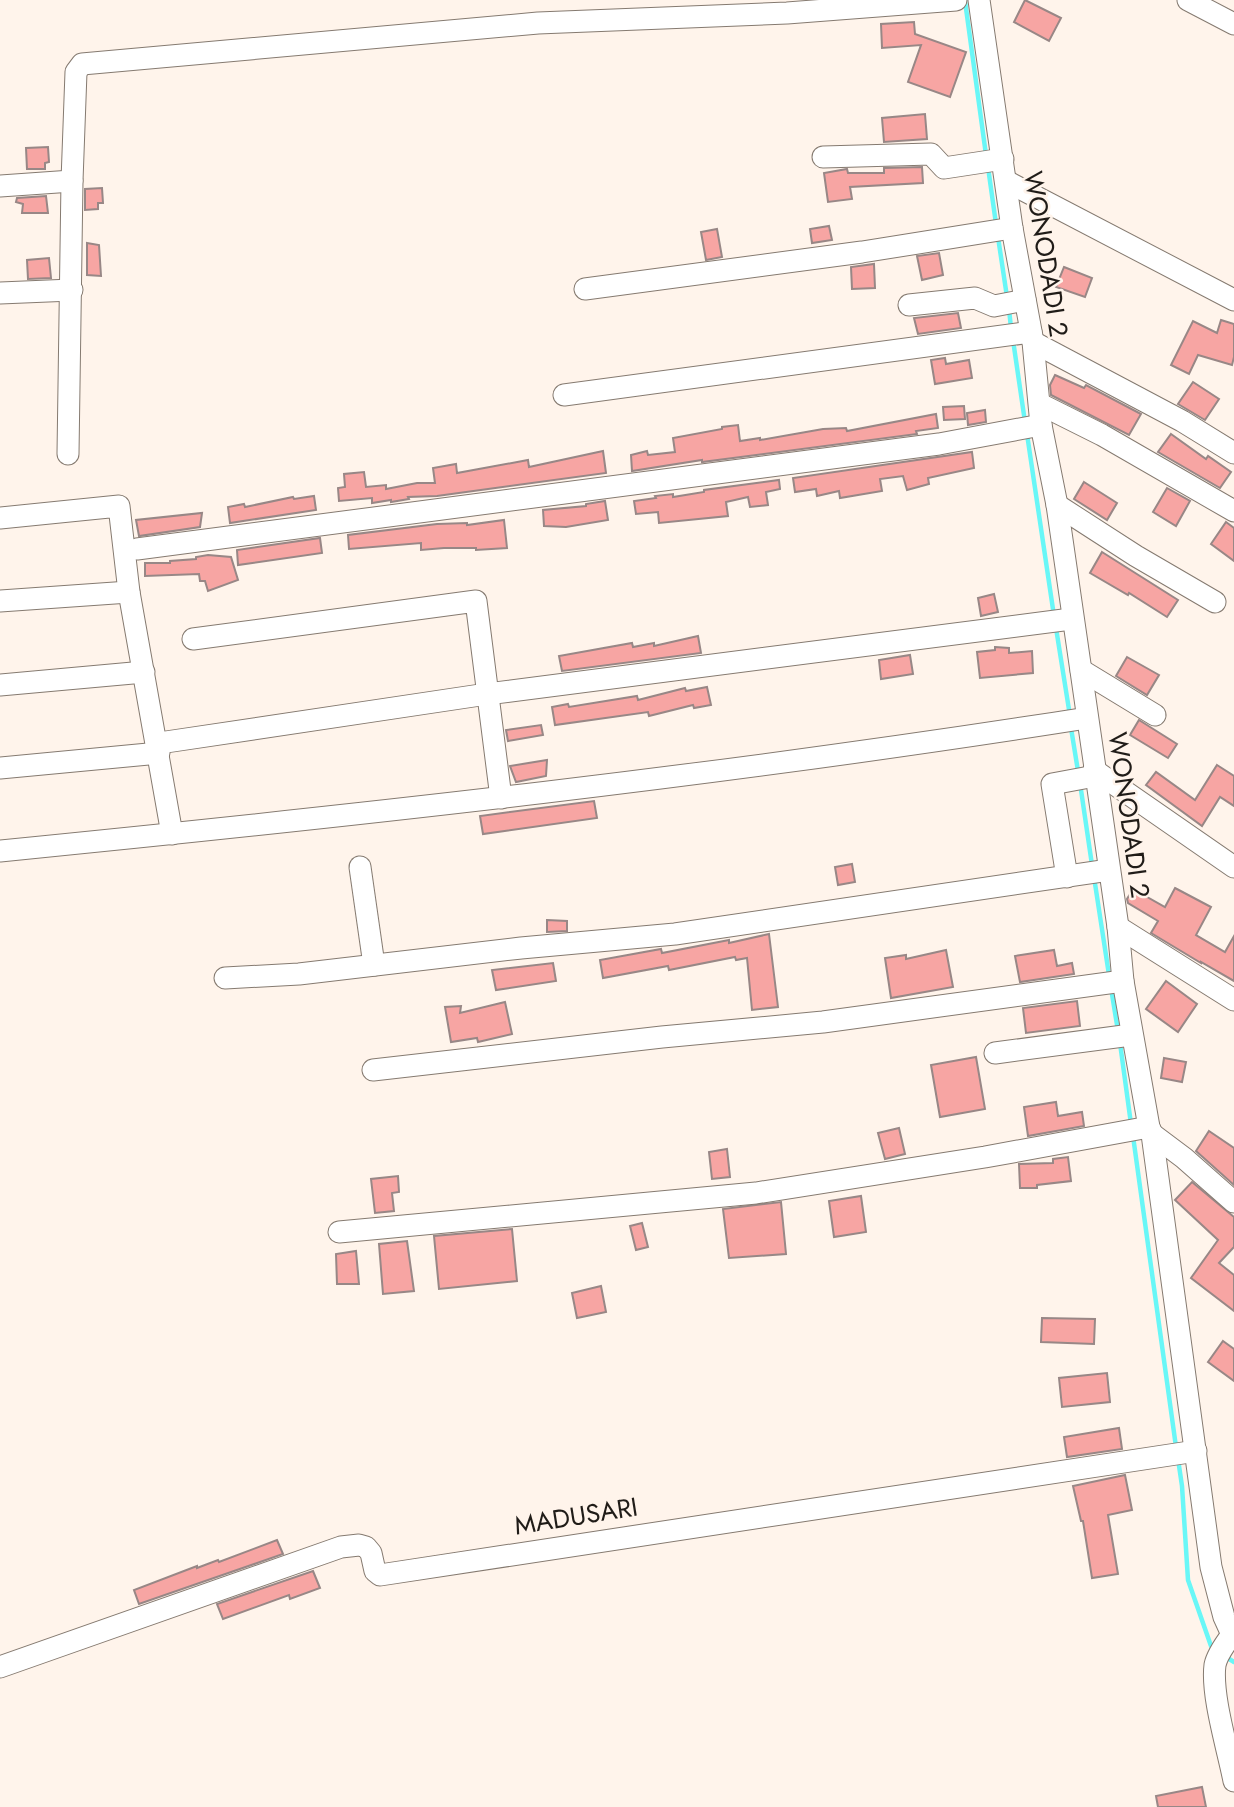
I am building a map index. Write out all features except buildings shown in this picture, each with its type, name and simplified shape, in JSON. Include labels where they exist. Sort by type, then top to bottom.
[{"type":"street","points":[[68,454],[72,181],[76,72],[82,64],[538,23],[787,13],[955,0]]},
{"type":"street","name":"WONODADI 2","points":[[979,0],[992,160],[1006,181],[1002,230],[1010,303],[1023,336],[1033,421],[1057,505],[1060,621],[1081,670],[1077,720],[1087,776],[1091,873],[1118,927],[1113,982],[1142,1130],[1211,1567],[1224,1617],[1227,1644],[1215,1667],[1216,1691],[1234,1781]]},
{"type":"street","points":[[1188,0],[1234,24]]},
{"type":"street","points":[[823,157],[931,154],[944,168],[992,160]]},
{"type":"street","points":[[0,186],[72,181]]},
{"type":"street","points":[[1006,181],[1234,300]]},
{"type":"street","points":[[585,289],[862,252],[1002,230]]},
{"type":"street","points":[[0,293],[72,290]]},
{"type":"street","points":[[909,305],[975,298],[1010,303]]},
{"type":"street","points":[[564,395],[1023,336],[1182,421],[1234,453]]},
{"type":"street","points":[[136,549],[939,444],[1033,421],[1102,435],[1234,511]]},
{"type":"street","points":[[1057,505],[1136,556],[1215,602]]},
{"type":"street","points":[[0,518],[119,506],[129,592],[162,747],[172,834]]},
{"type":"street","points":[[0,601],[129,592]]},
{"type":"street","points":[[193,639],[476,601],[501,798]]},
{"type":"street","points":[[0,768],[162,747],[487,694],[1060,621]]},
{"type":"street","points":[[1081,670],[1155,715]]},
{"type":"street","points":[[0,685],[144,672]]},
{"type":"street","points":[[0,851],[501,798],[836,756],[1077,720]]},
{"type":"street","points":[[225,978],[299,974],[520,948],[674,934],[1091,873],[1052,785],[1087,776],[1234,867]]},
{"type":"street","points":[[360,867],[374,965]]},
{"type":"street","points":[[1118,927],[1234,1000]]},
{"type":"street","points":[[373,1070],[662,1037],[823,1022],[1113,982]]},
{"type":"street","points":[[995,1053],[1122,1036]]},
{"type":"street","points":[[339,1232],[756,1193],[1142,1130],[1184,1157],[1234,1202]]},
{"type":"street","name":"MADUSARI","points":[[0,1667],[341,1547],[366,1547],[375,1571],[380,1575],[1194,1451]]},
{"type":"waterway","points":[[965,1],[986,155]]},
{"type":"waterway","points":[[988,167],[996,224]]},
{"type":"waterway","points":[[998,237],[1007,297]]},
{"type":"waterway","points":[[1009,309],[1011,328]]},
{"type":"waterway","points":[[1013,340],[1025,422]]},
{"type":"waterway","points":[[1027,434],[1054,616]]},
{"type":"waterway","points":[[1056,628],[1070,716]]},
{"type":"waterway","points":[[1071,728],[1078,771]]},
{"type":"waterway","points":[[1080,783],[1092,865]]},
{"type":"waterway","points":[[1094,877],[1109,975]]},
{"type":"waterway","points":[[1111,988],[1118,1031]]},
{"type":"waterway","points":[[1120,1043],[1131,1124]]},
{"type":"waterway","points":[[1133,1136],[1176,1447]]},
{"type":"waterway","points":[[1178,1459],[1188,1580],[1211,1646],[1216,1650]]},
{"type":"waterway","points":[[1226,1657],[1234,1662]]}]
